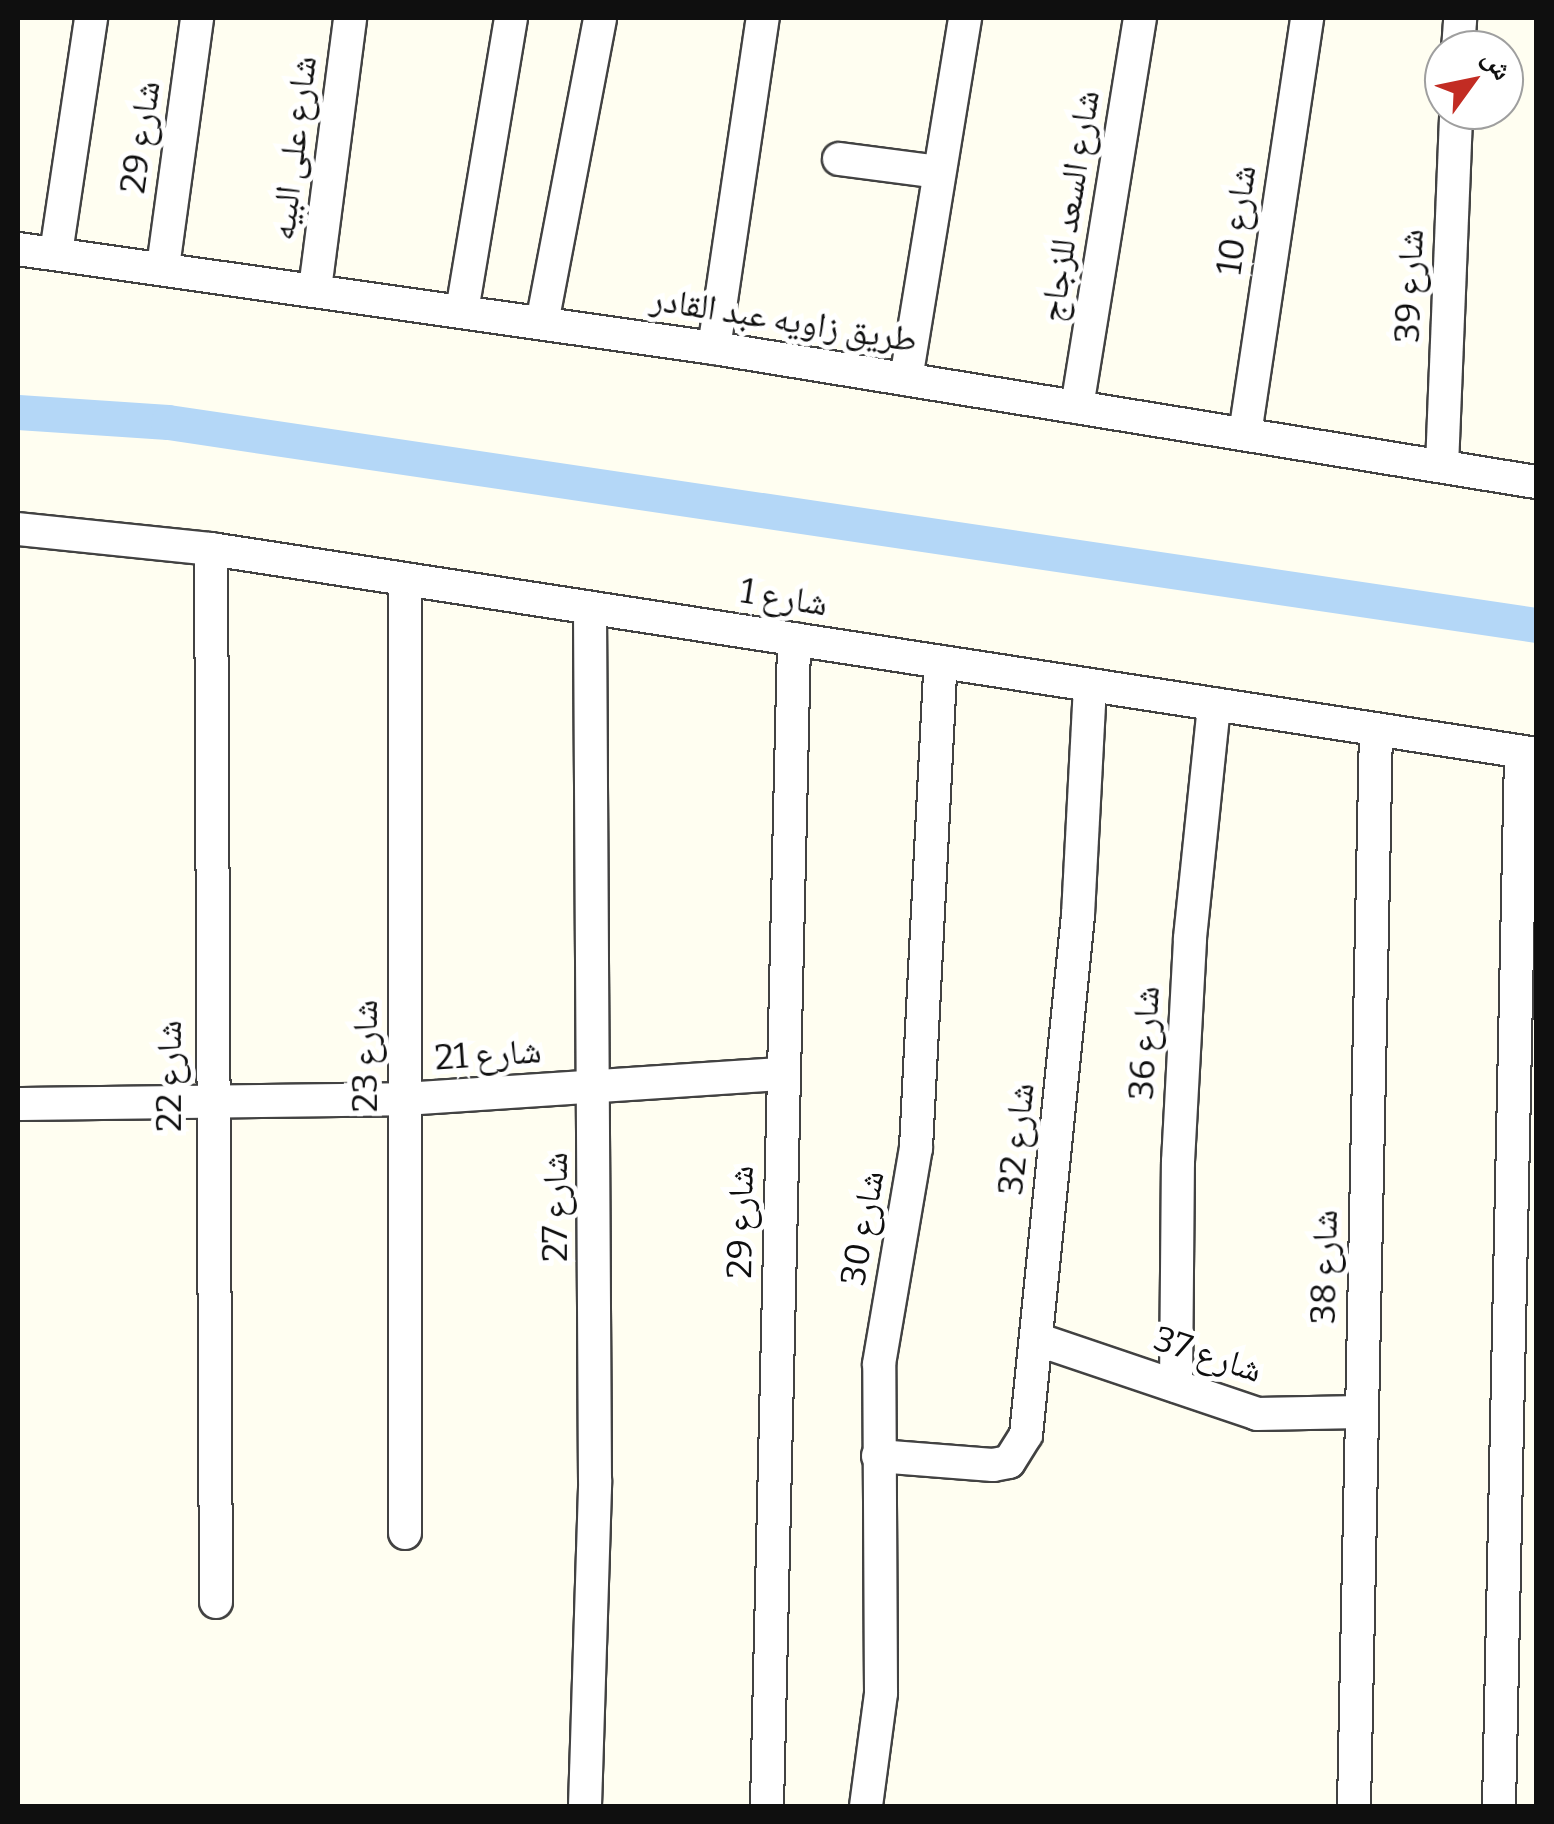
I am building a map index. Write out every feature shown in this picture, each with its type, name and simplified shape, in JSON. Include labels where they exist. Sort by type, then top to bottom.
[{"type":"street","points":[[56,253],[91,18]]},
{"type":"street","name":"شارع 29","points":[[163,267],[197,18]]},
{"type":"street","name":"شارع على البيه","points":[[315,290],[350,18]]},
{"type":"street","points":[[462,311],[511,18]]},
{"type":"street","points":[[542,323],[600,18]]},
{"type":"street","points":[[714,348],[763,18]]},
{"type":"street","points":[[906,379],[964,18]]},
{"type":"street","name":"شارع السعد للزجاج","points":[[1077,407],[1140,18]]},
{"type":"street","name":"شارع 10","points":[[1245,434],[1306,18]]},
{"type":"street","name":"شارع 39","points":[[1442,466],[1455,130]]},
{"type":"street","points":[[839,159],[939,172]]},
{"type":"street","name":"طريق زاويه عبد القادر","points":[[18,249],[714,348],[1536,482]]},
{"type":"street","name":"شارع 1","points":[[18,530],[211,549],[1529,753]]},
{"type":"street","name":"شارع 22","points":[[211,549],[209,1102],[216,1602]]},
{"type":"street","name":"شارع 23","points":[[405,580],[405,1533]]},
{"type":"street","name":"شارع 27","points":[[585,1806],[595,1480],[590,608]]},
{"type":"street","name":"شارع 29","points":[[766,1806],[794,640]]},
{"type":"street","name":"شارع 30","points":[[866,1806],[881,1693],[879,1364],[916,1148],[941,662]]},
{"type":"street","name":"شارع 32","points":[[878,1456],[1009,1462],[1026,1435],[1078,915],[1090,686]]},
{"type":"street","name":"شارع 36","points":[[1176,1386],[1182,1087],[1214,704]]},
{"type":"street","name":"شارع 38","points":[[1354,1806],[1376,730]]},
{"type":"street","points":[[1498,1806],[1529,753]]},
{"type":"street","name":"شارع 21","points":[[18,1104],[405,1100],[783,1074]]},
{"type":"street","name":"شارع 37","points":[[1036,1339],[1279,1417],[1361,1412]]},
{"type":"waterway","points":[[18,412],[168,422],[1536,625]]}]
